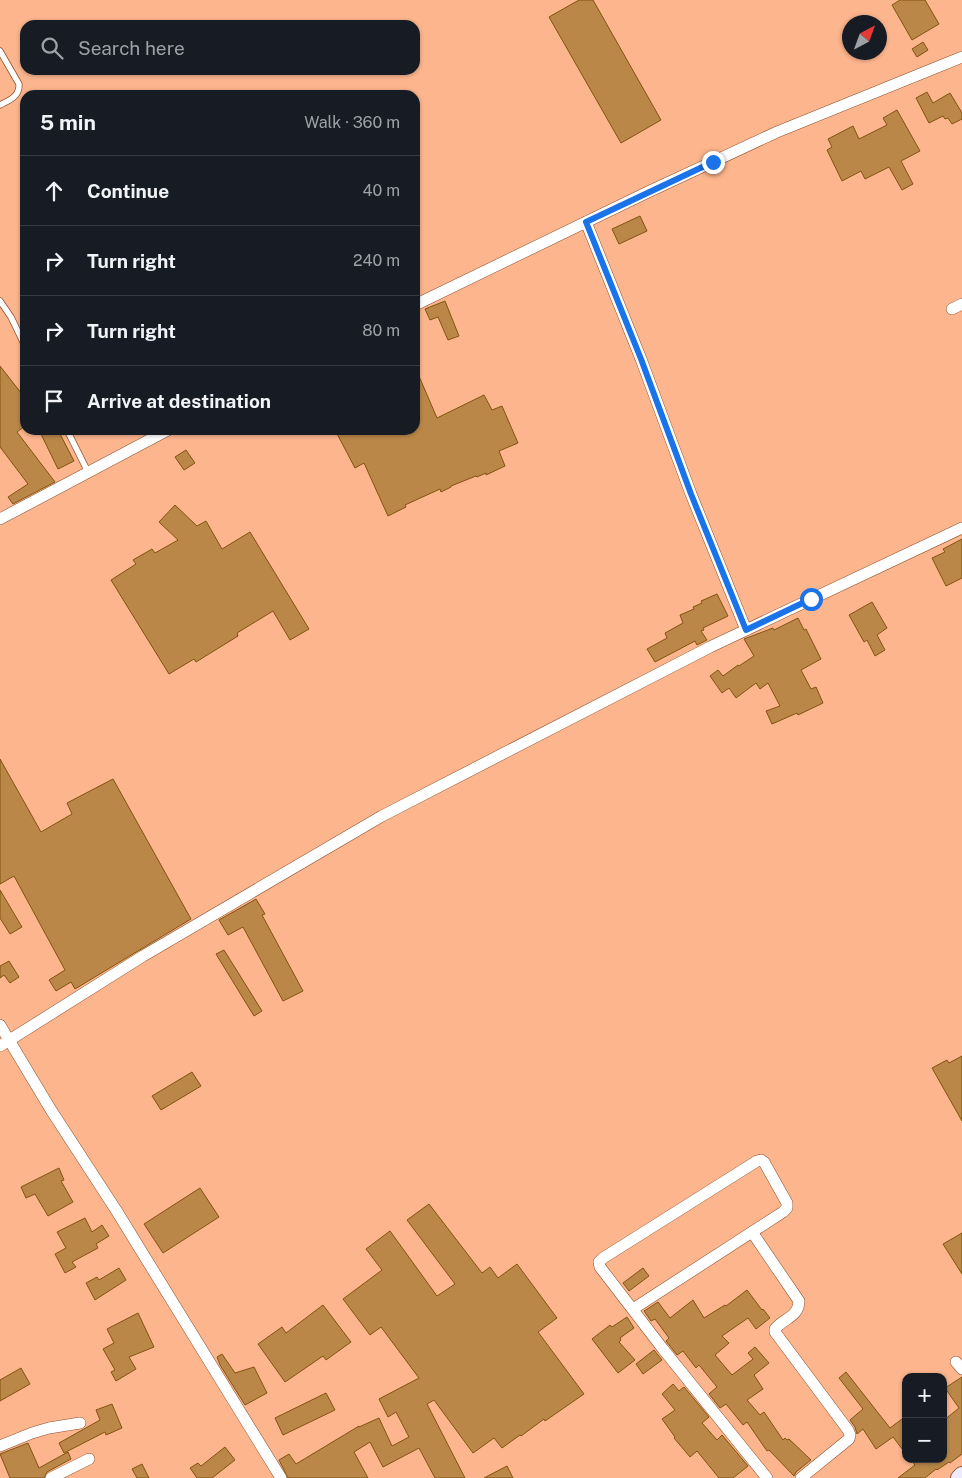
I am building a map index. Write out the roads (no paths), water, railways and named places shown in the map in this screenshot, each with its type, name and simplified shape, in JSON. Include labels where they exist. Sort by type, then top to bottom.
[{"type":"main road","points":[[959,1478],[962,1475]]},
{"type":"street","points":[[420,303],[777,132],[962,57]]},
{"type":"street","points":[[586,222],[641,359],[691,494],[746,630]]},
{"type":"street","points":[[0,519],[158,435]]},
{"type":"street","points":[[5,1043],[143,956],[382,816],[702,651],[962,528]]},
{"type":"street","points":[[0,1025],[5,1043],[52,1110],[116,1210],[281,1478]]},
{"type":"street","points":[[633,1309],[787,1208],[787,1203],[764,1162],[761,1160],[757,1161],[599,1262],[600,1267],[663,1349],[767,1478]]},
{"type":"street","points":[[752,1232],[799,1301],[799,1308],[796,1313],[778,1326],[775,1332],[850,1435],[849,1439],[801,1478]]},
{"type":"street","points":[[0,1446],[49,1428],[80,1423]]},
{"type":"street","points":[[51,1478],[89,1459]]},
{"type":"lane","points":[[0,51],[19,84],[15,96],[0,104]]},
{"type":"lane","points":[[0,301],[11,317],[20,336]]},
{"type":"lane","points":[[70,435],[88,472]]}]
